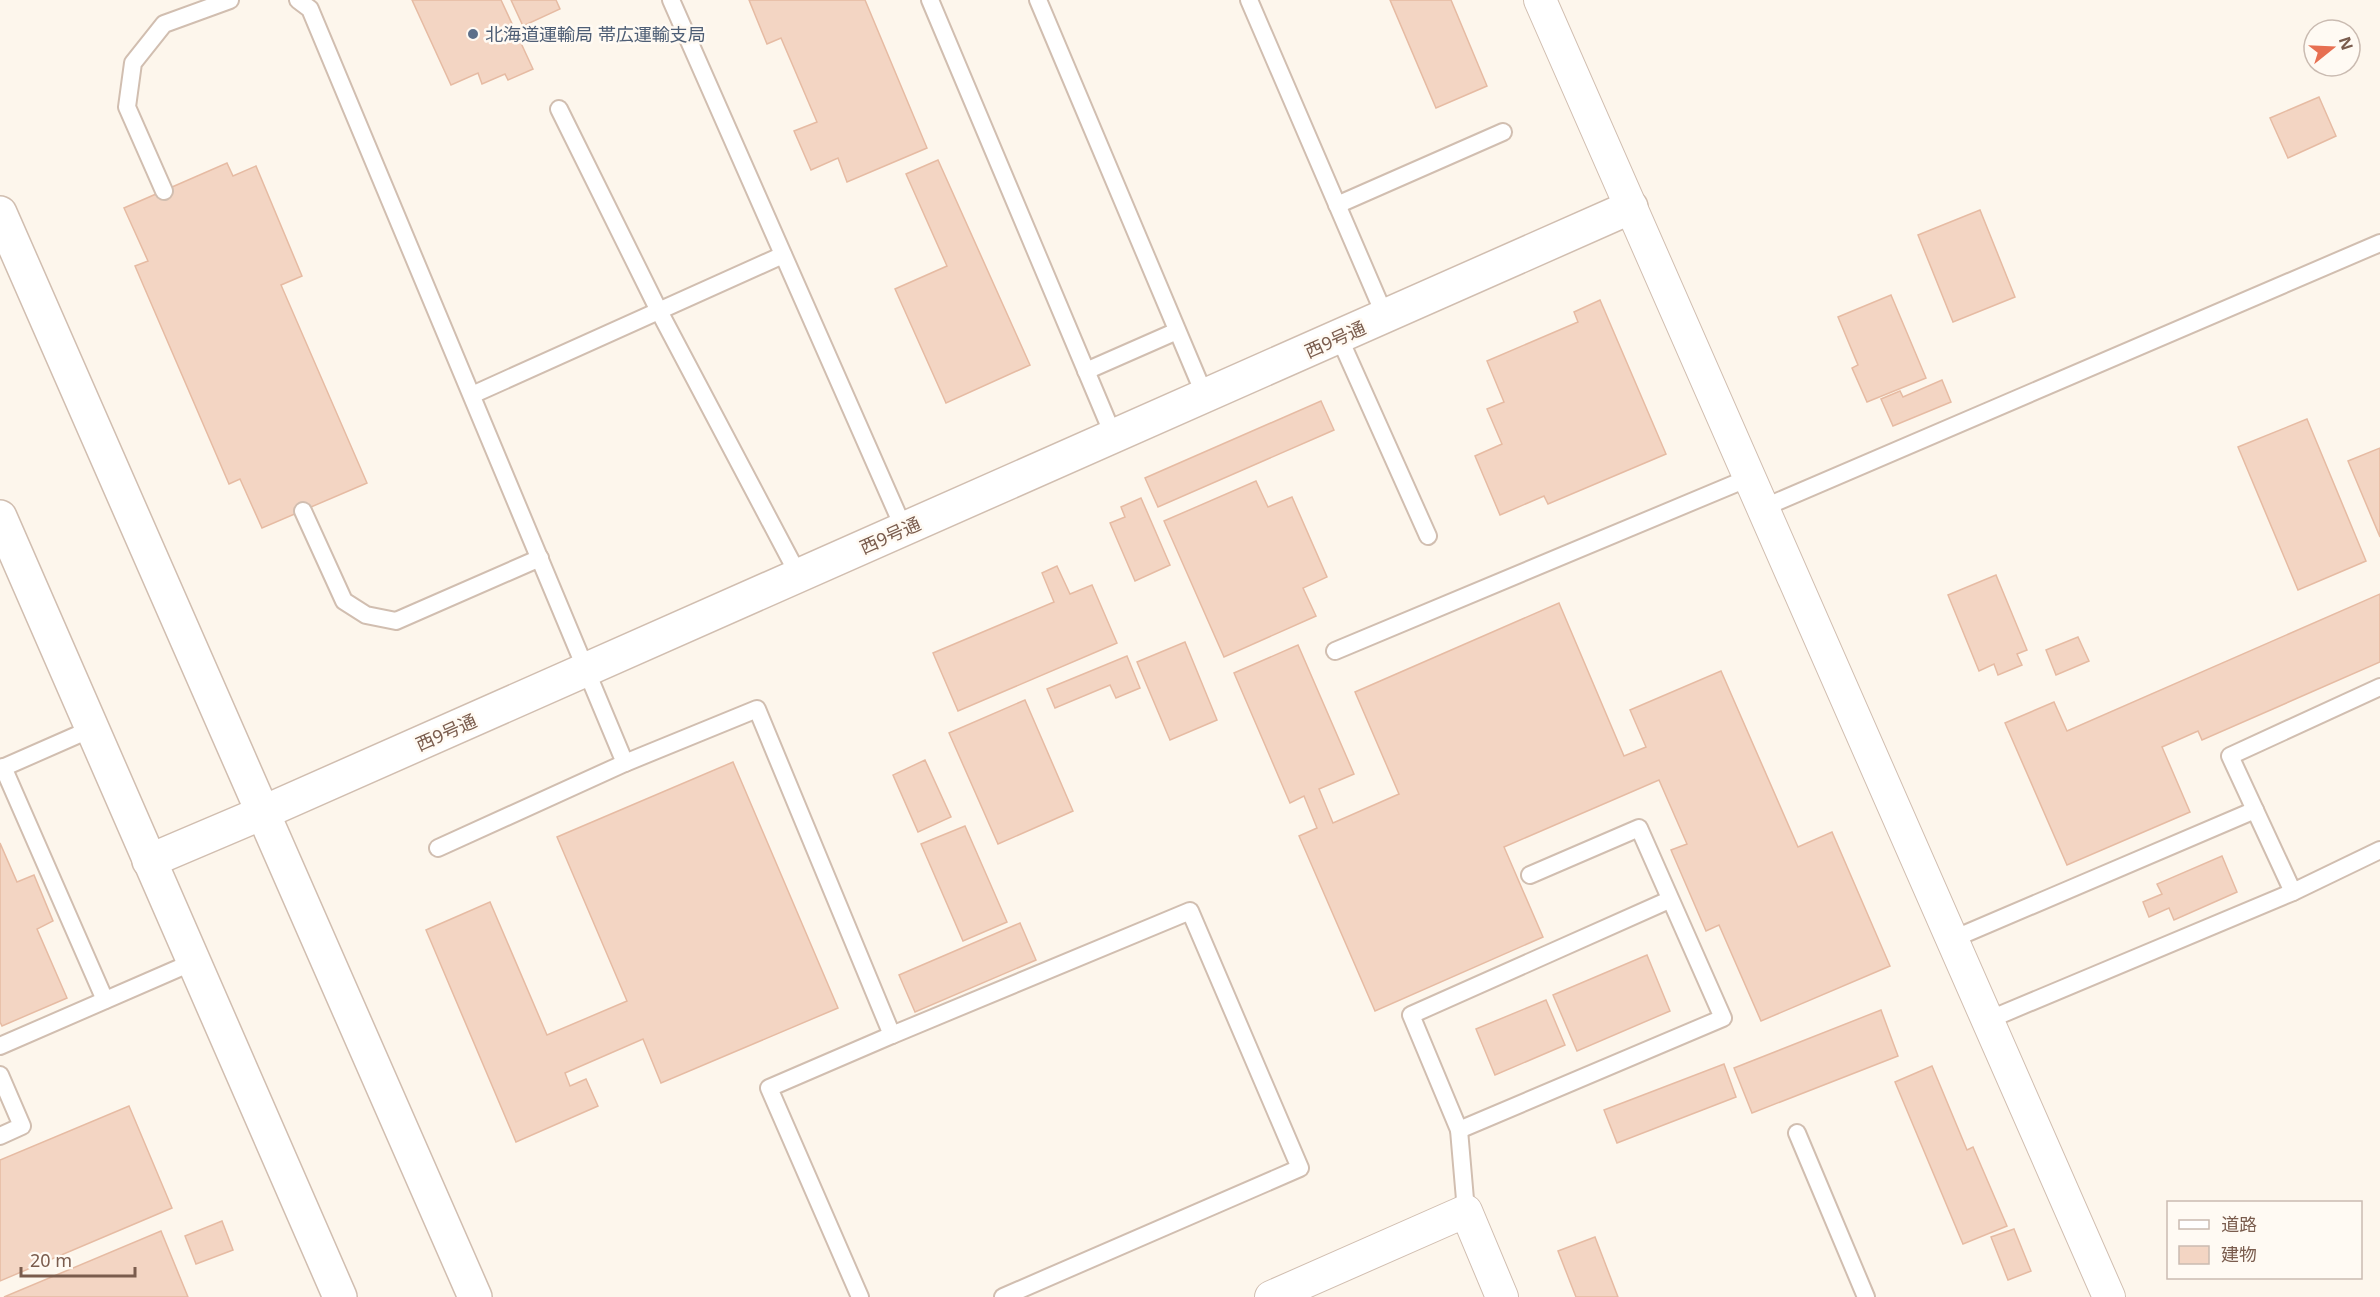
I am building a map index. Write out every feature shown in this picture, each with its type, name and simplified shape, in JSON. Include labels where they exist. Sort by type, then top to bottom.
[{"type":"street","points":[[1540,0],[2109,1297]]},
{"type":"street","name":"西9号通","points":[[149,861],[904,530],[1631,207]]},
{"type":"street","points":[[0,213],[475,1297]]},
{"type":"street","points":[[0,517],[340,1297]]},
{"type":"street","points":[[1271,1297],[1466,1211],[1502,1297]]},
{"type":"lane","points":[[164,191],[127,107],[133,63],[164,24],[230,0]]},
{"type":"lane","points":[[297,0],[310,9],[625,763]]},
{"type":"lane","points":[[670,0],[904,530]]},
{"type":"lane","points":[[930,0],[1114,437]]},
{"type":"lane","points":[[1038,0],[1205,396]]},
{"type":"lane","points":[[1249,0],[1385,316]]},
{"type":"lane","points":[[559,109],[659,311],[799,576]]},
{"type":"lane","points":[[1337,205],[1503,132]]},
{"type":"lane","points":[[1764,507],[2380,243]]},
{"type":"lane","points":[[472,395],[783,255]]},
{"type":"lane","points":[[1086,371],[1177,332]]},
{"type":"lane","points":[[1339,337],[1428,536]]},
{"type":"lane","points":[[1335,651],[1751,477]]},
{"type":"lane","points":[[303,511],[344,601],[366,615],[396,621],[540,558]]},
{"type":"lane","points":[[2293,892],[2230,756],[2380,687]]},
{"type":"lane","points":[[438,848],[625,763],[757,709],[891,1035]]},
{"type":"lane","points":[[91,729],[2,768],[105,1000]]},
{"type":"lane","points":[[1953,939],[2255,810]]},
{"type":"lane","points":[[1459,1130],[1723,1018],[1639,828],[1530,875]]},
{"type":"lane","points":[[1988,1020],[2293,892],[2380,850]]},
{"type":"lane","points":[[1466,1211],[1459,1130],[1410,1015],[1669,900]]},
{"type":"lane","points":[[860,1297],[770,1088],[891,1035],[1190,911],[1300,1168],[1003,1297]]},
{"type":"lane","points":[[0,1046],[193,962]]},
{"type":"lane","points":[[0,1075],[22,1126],[0,1136]]},
{"type":"lane","points":[[1797,1133],[1866,1297]]},
{"type":"building","name":"北海道運輸局 帯広運輸支局","points":[[412,0],[501,0],[533,69],[508,80],[505,74],[482,84],[478,73],[451,85]]},
{"type":"building","points":[[511,0],[556,0],[560,9],[523,26]]},
{"type":"building","points":[[749,0],[865,0],[927,148],[847,182],[838,158],[811,170],[794,131],[817,122],[781,38],[767,44]]},
{"type":"building","points":[[1390,0],[1451,0],[1487,86],[1436,108]]},
{"type":"building","points":[[2319,97],[2336,136],[2288,158],[2270,118]]},
{"type":"building","points":[[938,160],[1030,365],[946,403],[895,289],[947,266],[906,174]]},
{"type":"building","points":[[227,163],[233,176],[256,166],[302,276],[281,285],[367,483],[262,528],[240,479],[229,484],[135,266],[148,261],[124,208]]},
{"type":"building","points":[[1980,210],[2015,297],[1953,322],[1918,235]]},
{"type":"building","points":[[1891,295],[1926,378],[1867,402],[1852,368],[1858,365],[1838,317]]},
{"type":"building","points":[[1600,300],[1666,454],[1548,504],[1544,496],[1500,515],[1475,456],[1502,444],[1487,409],[1504,402],[1487,361],[1578,322],[1574,312]]},
{"type":"building","points":[[1942,380],[1951,402],[1893,426],[1881,399],[1900,391],[1903,397]]},
{"type":"building","points":[[1321,401],[1334,430],[1158,507],[1145,478]]},
{"type":"building","points":[[2307,419],[2366,561],[2298,590],[2238,447]]},
{"type":"building","points":[[2380,448],[2380,537],[2348,461]]},
{"type":"building","points":[[1256,481],[1268,507],[1292,497],[1327,577],[1303,588],[1316,616],[1224,657],[1164,521]]},
{"type":"building","points":[[1141,498],[1170,565],[1135,581],[1110,523],[1125,517],[1121,507]]},
{"type":"building","points":[[1057,566],[1070,594],[1092,585],[1117,643],[958,711],[933,653],[1054,602],[1042,573]]},
{"type":"building","points":[[1996,575],[2027,650],[2017,654],[2022,665],[1998,675],[1994,664],[1979,671],[1948,595]]},
{"type":"building","points":[[2380,594],[2380,662],[2202,740],[2198,731],[2162,747],[2190,812],[2067,865],[2005,723],[2054,702],[2067,731]]},
{"type":"building","points":[[1559,603],[1624,756],[1646,747],[1630,710],[1721,671],[1798,847],[1832,832],[1890,966],[1761,1021],[1719,925],[1706,931],[1671,850],[1687,844],[1659,780],[1504,847],[1543,937],[1375,1011],[1299,836],[1317,828],[1304,796],[1290,803],[1234,673],[1298,645],[1354,774],[1319,789],[1333,823],[1399,794],[1355,692]]},
{"type":"building","points":[[2078,637],[2089,661],[2056,675],[2046,650]]},
{"type":"building","points":[[1185,642],[1217,720],[1170,740],[1137,662]]},
{"type":"building","points":[[1127,656],[1140,688],[1116,698],[1110,685],[1055,708],[1047,689]]},
{"type":"building","points":[[1025,700],[1073,811],[998,844],[949,733]]},
{"type":"building","points":[[925,760],[951,817],[918,832],[893,775]]},
{"type":"building","points":[[733,762],[838,1008],[661,1083],[643,1039],[565,1073],[570,1086],[586,1079],[598,1106],[516,1142],[426,930],[490,902],[547,1035],[627,1001],[557,837]]},
{"type":"building","points":[[965,826],[1007,922],[963,941],[921,844]]},
{"type":"building","points":[[0,843],[17,882],[34,875],[53,921],[37,929],[67,998],[2,1026],[0,1022]]},
{"type":"building","points":[[2222,856],[2237,892],[2174,920],[2169,908],[2149,917],[2143,902],[2162,894],[2157,884]]},
{"type":"building","points":[[1020,923],[1036,960],[915,1012],[899,975]]},
{"type":"building","points":[[1647,955],[1670,1011],[1577,1051],[1553,995]]},
{"type":"building","points":[[1546,1000],[1565,1045],[1495,1075],[1476,1029]]},
{"type":"building","points":[[1881,1010],[1898,1056],[1752,1113],[1734,1068]]},
{"type":"building","points":[[1724,1064],[1736,1097],[1617,1143],[1604,1110]]},
{"type":"building","points":[[1932,1066],[1967,1150],[1973,1147],[2007,1226],[1963,1244],[1895,1082]]},
{"type":"building","points":[[129,1106],[172,1208],[0,1281],[0,1160]]},
{"type":"building","points":[[222,1221],[233,1250],[196,1264],[185,1236]]},
{"type":"building","points":[[2014,1229],[2031,1271],[2008,1280],[1991,1237]]},
{"type":"building","points":[[161,1231],[188,1297],[4,1297]]},
{"type":"building","points":[[1595,1237],[1618,1297],[1576,1297],[1558,1251]]},
{"type":"place","name":"北海道運輸局 帯広運輸支局","points":[[473,34]]}]
